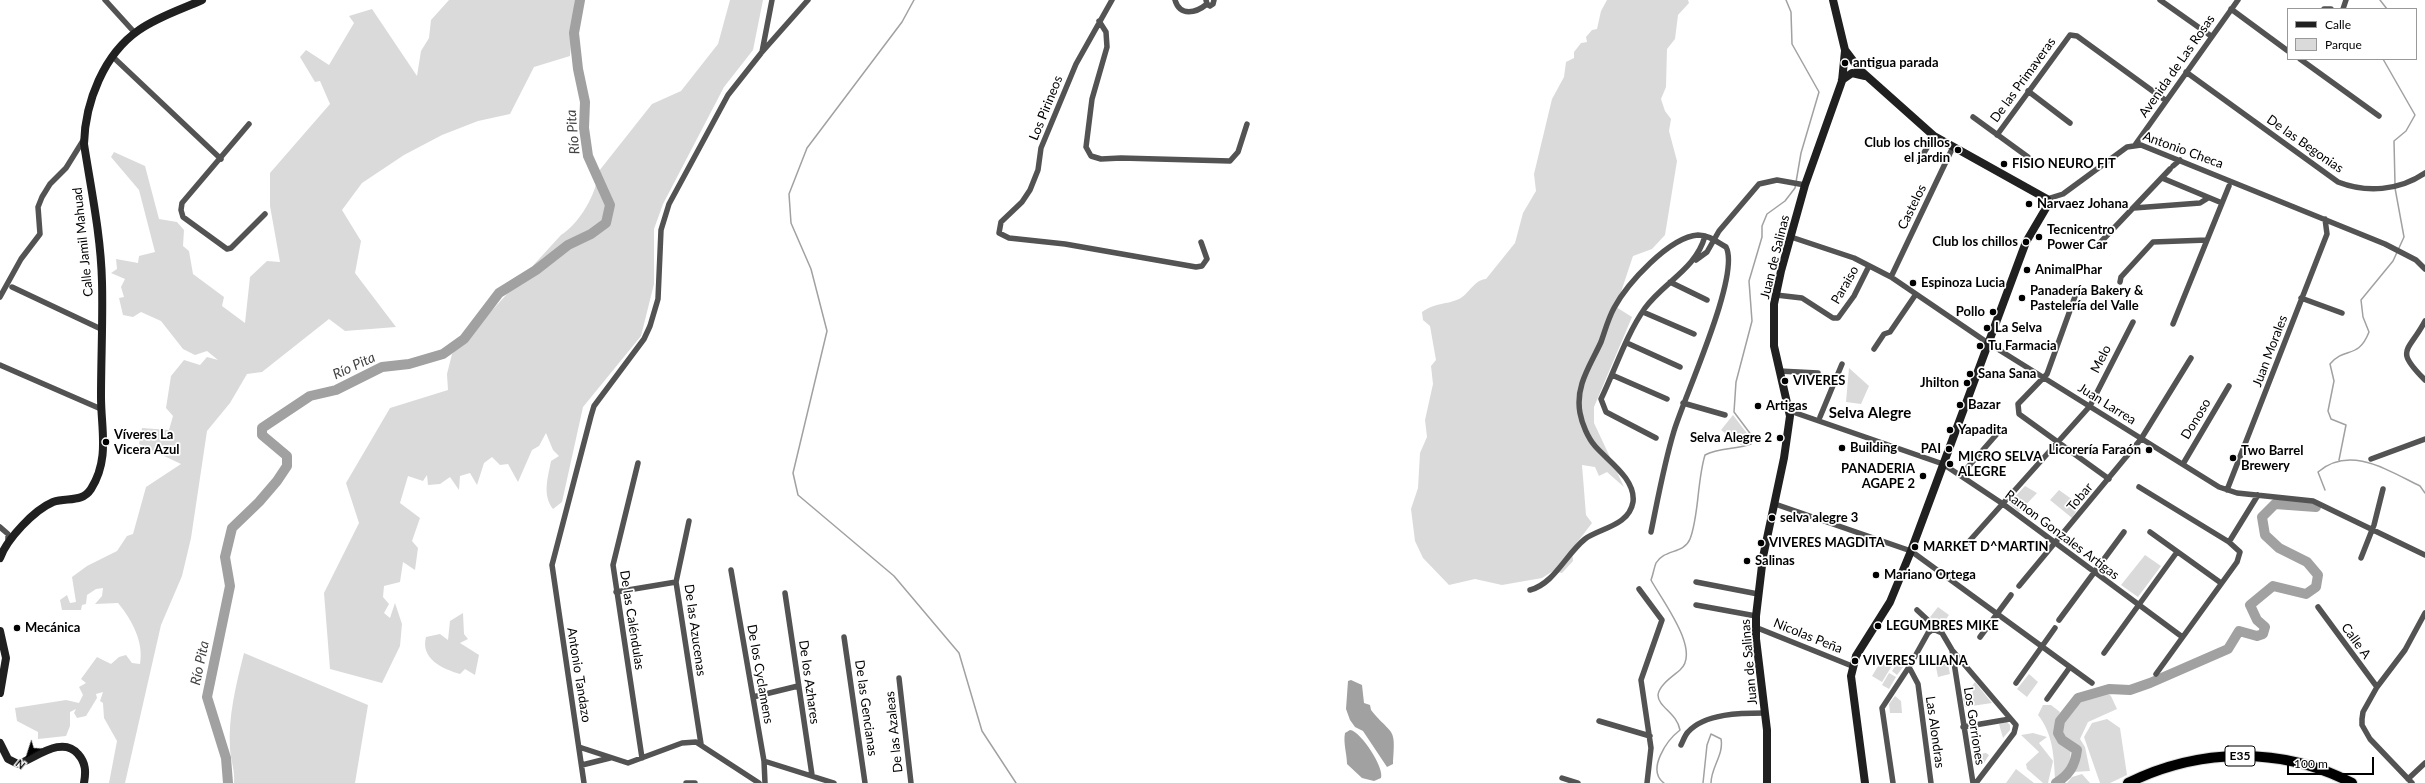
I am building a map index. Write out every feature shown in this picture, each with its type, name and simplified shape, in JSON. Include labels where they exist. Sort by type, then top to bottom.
[{"type":"highway","name":"E35","points":[[2128,783],[2173,765],[2194,760],[2233,756],[2295,762],[2352,783]]},
{"type":"street","points":[[105,0],[135,33]]},
{"type":"street","name":"Calle Jamil Mahuad","points":[[0,558],[8,542],[19,529],[48,505],[57,501],[82,497],[92,488],[104,446],[101,409],[101,267],[84,139],[95,93],[112,56],[135,33],[202,0]]},
{"type":"street","points":[[762,52],[772,0]]},
{"type":"street","name":"Antonio Tandazo","points":[[584,783],[552,571],[554,558],[594,406],[644,339],[650,326],[658,299],[661,230],[665,213],[728,95],[762,52],[808,0]]},
{"type":"street","name":"Los Pirineos","points":[[1112,0],[1076,64],[1042,148],[1038,170],[1030,190],[1022,202],[1001,222],[999,233],[1009,238],[1065,244],[1196,267],[1202,266],[1207,259],[1201,242]]},
{"type":"street","points":[[1175,0],[1180,9],[1186,12],[1200,10],[1206,2],[1212,5],[1214,0]]},
{"type":"street","name":"Juan de Salinas","points":[[1767,783],[1765,713],[1755,627],[1763,557],[1784,458],[1790,411],[1779,371],[1773,332],[1776,295],[1805,185],[1842,81],[1845,50],[1833,0]]},
{"type":"street","points":[[2160,0],[2211,36]]},
{"type":"street","name":"Avenida de Las Rosas","points":[[2136,145],[2165,100],[2238,0]]},
{"type":"street","points":[[2231,9],[2287,49]]},
{"type":"street","points":[[1099,21],[1106,32],[1107,47],[1092,99],[1086,147],[1091,156],[1101,159],[1121,158],[1230,161],[1238,152],[1247,124]]},
{"type":"street","name":"De las Primaveras","points":[[1997,135],[2068,36],[2073,35],[2165,100]]},
{"type":"street","name":"Juan de Salinas","points":[[1845,50],[1855,65],[1871,79]]},
{"type":"street","points":[[112,56],[221,159]]},
{"type":"street","points":[[2301,60],[2379,116]]},
{"type":"street","name":"De las Begonias","points":[[2186,72],[2338,182],[2360,188],[2387,187],[2401,184],[2425,173]]},
{"type":"street","points":[[1842,81],[1847,74],[1852,73],[1871,79],[1934,136],[2047,199],[2046,208],[2026,242],[1911,551],[1890,602],[1860,649],[1852,666],[1851,676],[1865,783]]},
{"type":"street","points":[[2028,91],[2070,123]]},
{"type":"street","points":[[1973,117],[2028,157]]},
{"type":"street","points":[[249,124],[221,159],[182,203],[181,210],[183,217],[227,249],[231,248],[265,214]]},
{"type":"street","points":[[1918,161],[1934,136]]},
{"type":"street","points":[[0,297],[22,259],[40,234],[38,207],[42,196],[50,184],[66,168],[84,139]]},
{"type":"street","name":"Antonio Checa","points":[[2047,199],[2063,194],[2127,147],[2136,145],[2180,160],[2384,244],[2416,260],[2425,269]]},
{"type":"street","name":"Castelos","points":[[1891,276],[1954,148]]},
{"type":"street","points":[[2096,247],[2180,160]]},
{"type":"street","points":[[2162,178],[2222,203]]},
{"type":"street","points":[[1656,438],[1606,412],[1601,400],[1643,312],[1670,282],[1707,252],[1713,239],[1756,186],[1763,182],[1784,181],[1805,185]]},
{"type":"street","points":[[2173,324],[2229,186]]},
{"type":"street","points":[[2134,208],[2200,203],[2208,198]]},
{"type":"street","name":"Juan Morales","points":[[2227,490],[2327,234],[2325,219]]},
{"type":"street","points":[[1694,261],[1705,236]]},
{"type":"street","points":[[1530,590],[1542,584],[1584,540],[1601,530],[1615,525],[1631,508],[1633,496],[1626,480],[1595,446],[1588,435],[1580,414],[1580,387],[1612,312],[1622,294],[1672,245],[1689,237],[1705,236],[1726,247],[1729,261],[1716,318],[1673,432],[1651,532]]},
{"type":"street","name":"Juan Larrea","points":[[1791,237],[1844,254],[1891,276],[1988,343],[2219,487],[2227,490],[2258,495],[2312,501],[2425,555]]},
{"type":"street","points":[[2120,282],[2121,277],[2152,242],[2207,240]]},
{"type":"street","name":"Paraiso","points":[[1776,295],[1802,298],[1829,316],[1838,318],[1854,296],[1869,266]]},
{"type":"street","points":[[1670,282],[1707,300]]},
{"type":"street","points":[[12,287],[101,329]]},
{"type":"street","points":[[2076,291],[2045,378],[2018,404],[2018,410],[2019,414],[2109,478]]},
{"type":"street","points":[[1874,349],[1884,334],[1890,332],[1916,294]]},
{"type":"street","points":[[2302,298],[2342,313]]},
{"type":"street","points":[[1643,312],[1694,334]]},
{"type":"street","points":[[2425,321],[2407,348],[2405,356],[2409,364],[2425,380]]},
{"type":"street","name":"Melo","points":[[1964,547],[2090,406],[2133,322]]},
{"type":"street","points":[[1627,343],[1680,367]]},
{"type":"street","name":"Tobar","points":[[2019,586],[2141,439],[2191,358]]},
{"type":"street","points":[[1820,417],[1842,364]]},
{"type":"street","points":[[0,365],[101,409]]},
{"type":"street","points":[[1779,371],[1818,372]]},
{"type":"street","points":[[1612,375],[1667,399]]},
{"type":"street","name":"Donoso","points":[[2183,464],[2229,386]]},
{"type":"street","points":[[1683,403],[1725,415]]},
{"type":"street","name":"Ramon Gonzales Artigas","points":[[1790,411],[1943,464],[2003,504],[2094,573],[2181,636]]},
{"type":"street","points":[[1961,475],[1996,435]]},
{"type":"street","points":[[2371,459],[2425,439]]},
{"type":"street","name":"De las Caléndulas","points":[[638,463],[613,564],[642,758]]},
{"type":"street","points":[[2139,487],[2229,542],[2237,548],[2240,556],[2181,636],[2156,674]]},
{"type":"street","points":[[2361,558],[2372,530],[2383,489]]},
{"type":"street","points":[[2229,542],[2258,495]]},
{"type":"street","points":[[1774,504],[1911,551],[2092,683]]},
{"type":"street","name":"De las Azucenas","points":[[689,521],[676,582],[701,744]]},
{"type":"street","points":[[0,527],[8,534],[8,542]]},
{"type":"street","points":[[2059,620],[2124,532]]},
{"type":"street","points":[[2150,532],[2221,582]]},
{"type":"street","points":[[2104,653],[2140,606],[2177,552]]},
{"type":"street","name":"De los Cyclamens","points":[[731,570],[764,761],[765,783]]},
{"type":"street","points":[[616,592],[676,582]]},
{"type":"street","points":[[1696,582],[1758,594]]},
{"type":"street","points":[[1639,589],[1662,620],[1641,680],[1650,736],[1647,783]]},
{"type":"street","name":"De los Azhares","points":[[785,593],[812,775]]},
{"type":"street","points":[[1980,637],[2011,595]]},
{"type":"street","points":[[1696,605],[1756,616]]},
{"type":"street","name":"Calle A","points":[[2318,607],[2377,687]]},
{"type":"street","points":[[1918,610],[1932,624],[1933,629],[1942,633],[1952,650],[2016,725],[2014,733],[1976,783]]},
{"type":"street","points":[[2425,613],[2405,650],[2377,687],[2363,712],[2362,725],[2370,739],[2410,781],[2425,762]]},
{"type":"street","name":"Nicolas Peña","points":[[1755,627],[1852,666]]},
{"type":"street","points":[[2016,683],[2055,628]]},
{"type":"street","points":[[1893,783],[1882,708],[1909,667],[1928,633],[1933,629]]},
{"type":"street","points":[[0,631],[6,658],[0,693]]},
{"type":"street","name":"De las Gencianas","points":[[844,637],[866,783]]},
{"type":"street","name":"Los Gorriones","points":[[1952,650],[1973,783]]},
{"type":"street","name":"Las Alondras","points":[[1909,667],[1918,684],[1931,783]]},
{"type":"street","points":[[2047,699],[2070,667]]},
{"type":"street","name":"De las Azaleas","points":[[899,678],[911,783]]},
{"type":"street","points":[[753,697],[798,686]]},
{"type":"street","points":[[1681,745],[1689,731],[1704,722],[1727,714],[1765,713]]},
{"type":"street","points":[[1963,727],[2010,719]]},
{"type":"street","points":[[1599,721],[1650,736]]},
{"type":"street","points":[[579,747],[610,758],[628,762],[691,741],[701,744],[759,783]]},
{"type":"street","points":[[0,743],[8,759],[18,764],[57,747],[67,746],[76,752],[83,760],[84,783]]},
{"type":"street","points":[[582,765],[610,758]]},
{"type":"street","points":[[764,761],[834,783]]},
{"type":"street","points":[[1562,778],[1578,783]]},
{"type":"street","points":[[686,783],[695,783]]},
{"type":"green space","points":[[449,0],[575,0],[570,56],[534,67],[510,114],[478,121],[442,135],[404,155],[362,183],[342,210],[361,241],[355,273],[396,327],[345,331],[329,319],[262,372],[247,374],[230,403],[207,431],[191,538],[182,576],[161,625],[125,783],[109,783],[117,741],[104,718],[103,703],[100,701],[103,692],[96,694],[97,698],[86,716],[77,718],[74,713],[76,709],[70,712],[70,726],[66,736],[38,739],[38,732],[17,721],[15,708],[66,700],[79,703],[83,695],[79,687],[86,683],[81,679],[97,657],[111,664],[119,657],[126,655],[132,663],[140,664],[140,648],[136,632],[118,603],[95,604],[102,596],[103,588],[96,589],[87,595],[86,604],[82,605],[81,610],[62,610],[60,600],[67,595],[70,603],[76,602],[72,577],[87,566],[117,551],[127,536],[133,534],[146,487],[181,464],[139,444],[142,428],[169,430],[173,416],[166,408],[171,376],[184,360],[200,365],[207,357],[218,360],[207,351],[195,355],[183,349],[161,321],[141,312],[133,317],[123,315],[119,298],[124,297],[121,287],[125,279],[111,273],[117,269],[116,259],[138,263],[139,256],[155,252],[139,190],[111,157],[114,152],[145,166],[159,219],[177,222],[184,230],[183,246],[189,251],[193,274],[224,297],[222,306],[245,323],[250,277],[267,261],[280,262],[270,206],[270,173],[330,104],[320,81],[315,82],[300,57],[306,50],[329,65],[354,23],[349,16],[372,9],[417,76],[421,51],[429,38],[431,20]]},
{"type":"green space","points":[[730,0],[763,0],[753,50],[724,87],[663,204],[654,229],[654,284],[641,336],[583,407],[562,502],[553,509],[548,498],[547,480],[551,461],[559,456],[553,450],[546,433],[539,446],[532,450],[518,482],[508,464],[500,465],[492,457],[484,463],[477,485],[470,473],[460,476],[459,490],[450,477],[440,484],[428,485],[427,475],[423,481],[408,476],[400,503],[420,518],[412,541],[418,548],[415,570],[403,562],[400,582],[384,586],[383,597],[389,604],[384,613],[390,618],[395,603],[402,624],[400,646],[382,683],[330,669],[324,593],[359,523],[346,483],[390,408],[448,390],[447,374],[452,354],[561,235],[575,223],[591,198],[595,189],[599,171],[652,104],[681,91],[718,44]]},
{"type":"green space","points":[[1607,0],[1688,0],[1689,3],[1678,15],[1675,39],[1667,49],[1666,87],[1661,99],[1665,111],[1671,119],[1669,131],[1677,161],[1665,235],[1652,249],[1633,256],[1616,307],[1632,317],[1594,407],[1594,423],[1624,487],[1607,472],[1599,476],[1595,467],[1582,465],[1586,515],[1592,523],[1572,549],[1573,561],[1562,573],[1553,571],[1542,578],[1502,585],[1475,579],[1449,585],[1423,558],[1415,541],[1411,509],[1418,488],[1420,453],[1427,437],[1425,420],[1433,384],[1431,366],[1436,360],[1430,326],[1423,320],[1422,312],[1437,305],[1463,297],[1475,284],[1486,279],[1515,243],[1523,213],[1536,191],[1534,174],[1552,99],[1564,77],[1566,62],[1574,58],[1574,52],[1581,43],[1587,42],[1586,37],[1592,30],[1597,29],[1601,11]]},
{"type":"green space","points":[[1849,368],[1869,386],[1861,404],[1846,402]]},
{"type":"green space","points":[[1733,415],[1749,436],[1748,443],[1741,445],[1721,430]]},
{"type":"green space","points":[[2025,486],[2037,493],[2019,512],[2009,503]]},
{"type":"green space","points":[[2059,490],[2080,505],[2072,518],[2050,500]]},
{"type":"green space","points":[[2145,555],[2161,566],[2138,597],[2121,585]]},
{"type":"green space","points":[[1938,607],[1949,615],[1941,626],[1930,617]]},
{"type":"green space","points":[[463,613],[464,634],[468,639],[460,643],[479,655],[475,675],[465,669],[460,674],[440,666],[434,662],[426,651],[426,637],[440,634],[448,640],[450,621]]},
{"type":"green space","points":[[244,653],[368,705],[355,783],[234,783],[230,749],[230,725],[231,713]]},
{"type":"green space","points":[[1894,653],[1906,663],[1897,675],[1892,671],[1896,665],[1889,659]]},
{"type":"green space","points":[[1883,658],[1893,664],[1882,682],[1872,676]]},
{"type":"green space","points":[[1947,659],[1950,674],[1938,677],[1935,662]]},
{"type":"green space","points":[[1889,673],[1896,677],[1889,689],[1882,685]]},
{"type":"green space","points":[[2029,674],[2038,682],[2027,697],[2017,689]]},
{"type":"green space","points":[[1975,682],[1992,703],[1965,707],[1963,698],[1973,697],[1972,686]]},
{"type":"green space","points":[[2104,690],[2111,696],[2117,709],[2088,722],[2080,739],[2085,747],[2090,771],[2073,772],[2080,756],[2081,749],[2064,737],[2062,731],[2065,720],[2081,701]]},
{"type":"green space","points":[[1895,696],[1901,701],[1902,713],[1890,713],[1889,704]]},
{"type":"green space","points":[[2043,705],[2051,705],[2060,712],[2056,721],[2055,736],[2071,750],[2069,766],[2055,779],[2050,738],[2038,715]]},
{"type":"green space","points":[[2107,719],[2120,728],[2127,775],[2110,783],[2100,783],[2084,737],[2092,723]]},
{"type":"green space","points":[[2007,722],[2010,725],[2010,730],[2003,738],[1999,724]]},
{"type":"green space","points":[[2033,733],[2047,737],[2039,743],[2053,761],[2048,783],[2043,783],[2027,769],[2026,764],[2039,752],[2021,735]]},
{"type":"green space","points":[[1986,753],[1989,755],[1984,763],[1975,765],[1973,755]]},
{"type":"green space","points":[[2016,769],[2034,783],[2006,783]]},
{"type":"green space","points":[[2082,774],[2090,783],[2067,783],[2072,777]]},
{"type":"shaded area","points":[[1351,680],[1362,685],[1364,703],[1370,705],[1371,710],[1391,732],[1394,743],[1393,764],[1387,767],[1363,731],[1355,727],[1350,720],[1346,709],[1348,681]]},
{"type":"shaded area","points":[[1350,730],[1355,732],[1366,743],[1376,759],[1381,773],[1381,778],[1374,781],[1362,778],[1347,764],[1345,733]]},
{"type":"waterway","name":"Río Pita","points":[[228,783],[226,758],[207,697],[230,586],[225,557],[232,528],[259,502],[277,481],[287,466],[287,456],[262,435],[262,428],[310,396],[336,390],[382,367],[409,364],[443,354],[464,339],[499,293],[536,270],[568,245],[591,234],[606,223],[610,205],[588,156],[584,128],[585,102],[578,69],[574,33],[580,0]]},
{"type":"waterway","points":[[914,0],[902,22],[807,148],[789,194],[791,223],[811,269],[827,331],[793,473],[798,495],[894,576],[959,653],[982,731],[1016,783]]},
{"type":"waterway","points":[[1664,783],[1659,777],[1657,771],[1660,755],[1669,741],[1680,730],[1675,719],[1661,703],[1658,695],[1664,684],[1680,670],[1685,661],[1686,651],[1678,625],[1651,580],[1656,563],[1664,555],[1683,547],[1690,539],[1695,520],[1702,465],[1705,455],[1710,452],[1751,444],[1752,436],[1734,412],[1736,382],[1752,321],[1749,281],[1762,237],[1762,226],[1767,214],[1785,201],[1795,188],[1801,153],[1819,92],[1792,44],[1791,12],[1786,0]]},
{"type":"waterway","points":[[2380,0],[2386,8]]},
{"type":"waterway","points":[[2384,60],[2415,115],[2406,131],[2394,141],[2395,184]]},
{"type":"waterway","points":[[2339,460],[2346,425],[2331,419],[2328,411],[2334,381],[2330,364],[2341,355],[2356,350],[2365,341],[2369,332],[2363,317],[2361,300],[2393,261],[2404,237],[2395,188]]},
{"type":"waterway","points":[[2325,490],[2318,472],[2330,464],[2356,460],[2382,467],[2395,473],[2420,486],[2425,493]]},
{"type":"waterway","points":[[2056,783],[2071,770],[2076,756],[2077,750],[2062,740],[2058,733],[2060,721],[2078,698],[2109,689],[2130,690],[2150,683],[2228,649],[2239,631],[2257,636],[2263,634],[2265,627],[2257,620],[2250,605],[2273,586],[2306,594],[2316,587],[2318,575],[2307,562],[2279,548],[2265,535],[2262,517],[2275,504],[2316,507]]},
{"type":"waterway","points":[[1703,783],[1707,745],[1711,734],[1721,739],[1721,750],[1713,772],[1711,783]]},
{"type":"place","name":"antigua parada","points":[[1845,63]]},
{"type":"place","name":"Club los chillos el jardin","points":[[1958,150]]},
{"type":"place","name":"FISIO NEURO FIT","points":[[2004,164]]},
{"type":"place","name":"Narvaez Johana","points":[[2029,204]]},
{"type":"place","name":"Tecnicentro Power Car","points":[[2039,237]]},
{"type":"place","name":"Club los chillos","points":[[2026,242]]},
{"type":"place","name":"AnimalPhar","points":[[2027,270]]},
{"type":"place","name":"Espinoza Lucia","points":[[1913,283]]},
{"type":"place","name":"Panadería Bakery & Pastelería del Valle","points":[[2022,298]]},
{"type":"place","name":"Pollo","points":[[1993,312]]},
{"type":"place","name":"La Selva","points":[[1987,328]]},
{"type":"place","name":"Tu Farmacia","points":[[1980,346]]},
{"type":"place","name":"Sana Sana","points":[[1970,374]]},
{"type":"place","name":"VIVERES","points":[[1785,381]]},
{"type":"place","name":"Jhilton","points":[[1967,383]]},
{"type":"place","name":"Bazar","points":[[1960,405]]},
{"type":"place","name":"Artigas","points":[[1758,406]]},
{"type":"place","name":"Yapadita","points":[[1950,430]]},
{"type":"place","name":"Selva Alegre 2","points":[[1780,438]]},
{"type":"place","name":"Víveres La Vicera Azul","points":[[106,442]]},
{"type":"place","name":"Building","points":[[1842,448]]},
{"type":"place","name":"PAI","points":[[1949,449]]},
{"type":"place","name":"Licorería Faraón","points":[[2149,450]]},
{"type":"place","name":"Two Barrel Brewery","points":[[2233,458]]},
{"type":"place","name":"MICRO SELVA ALEGRE","points":[[1950,464]]},
{"type":"place","name":"PANADERIA AGAPE 2","points":[[1923,476]]},
{"type":"place","name":"selva alegre 3","points":[[1772,518]]},
{"type":"place","name":"VIVERES MAGDITA","points":[[1761,543]]},
{"type":"place","name":"MARKET D^MARTIN","points":[[1915,547]]},
{"type":"place","name":"Salinas","points":[[1747,561]]},
{"type":"place","name":"Mariano Ortega","points":[[1876,575]]},
{"type":"place","name":"LEGUMBRES MIKE","points":[[1878,626]]},
{"type":"place","name":"Mecánica","points":[[17,628]]},
{"type":"place","name":"VIVERES LILIANA","points":[[1855,661]]},
{"type":"district","name":"Selva Alegre","points":[[1870,413]]}]
